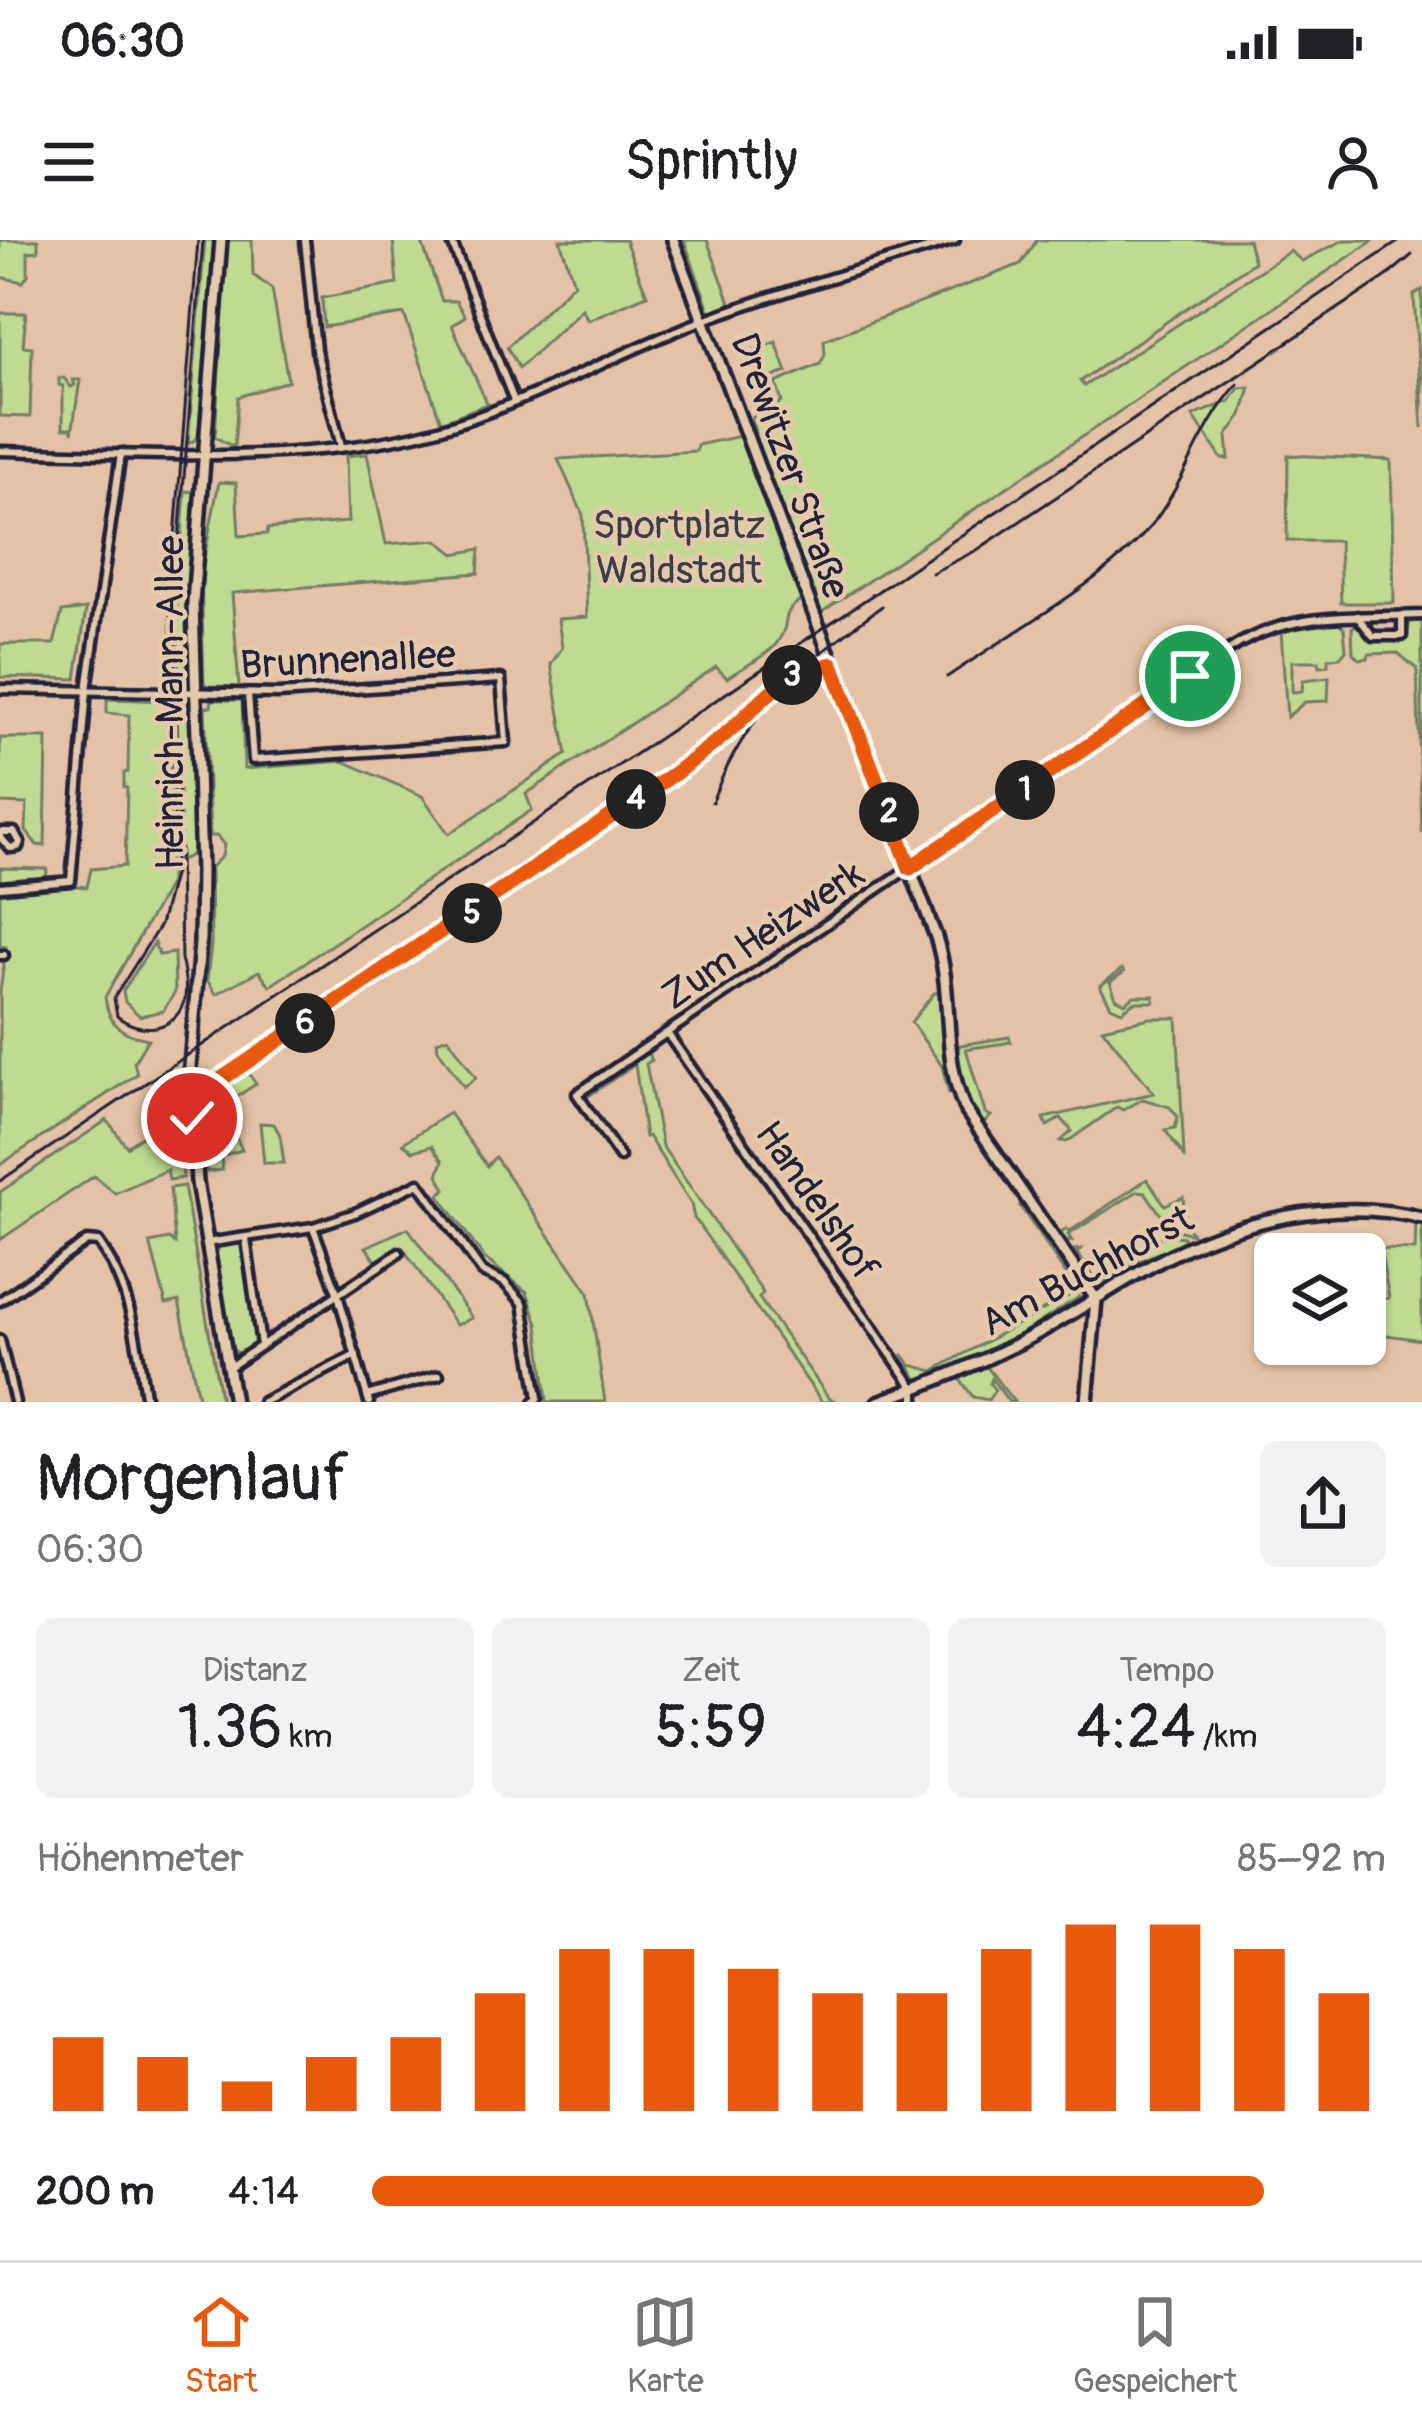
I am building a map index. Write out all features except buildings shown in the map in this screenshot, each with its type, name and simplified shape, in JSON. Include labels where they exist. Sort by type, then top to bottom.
[{"type":"main road","name":"Heinrich-Mann-Allee","points":[[220,240],[194,603],[201,921],[190,1066],[206,1243],[234,1402]]},
{"type":"main road","name":"Drewitzer Straße","points":[[673,240],[947,976],[951,1076],[961,1099],[1096,1299]]},
{"type":"main road","name":"Am Buchhorst","points":[[878,1402],[1024,1340],[1160,1261],[1219,1235],[1330,1211],[1368,1210],[1422,1218]]},
{"type":"main road","points":[[1087,1402],[1096,1299]]},
{"type":"street","points":[[305,240],[316,350],[341,446]]},
{"type":"street","points":[[451,240],[514,401]]},
{"type":"street","points":[[0,451],[205,455],[341,446],[434,430],[703,320],[955,240]]},
{"type":"street","points":[[0,887],[71,881],[87,690],[122,453]]},
{"type":"street","name":"Zum Heizwerk","points":[[620,1157],[577,1094],[1243,640],[1294,620],[1422,615]]},
{"type":"street","name":"Zum Heizwerk","points":[[1357,616],[1373,636],[1402,637],[1402,616]]},
{"type":"street","points":[[191,1092],[214,1084],[674,774],[729,731],[772,687],[792,675],[832,664]]},
{"type":"street","name":"Brunnenallee","points":[[0,689],[248,694],[501,679],[506,742],[253,760],[248,694]]},
{"type":"street","name":"Handelshof","points":[[667,1033],[915,1389]]},
{"type":"street","points":[[206,1243],[313,1227],[418,1183],[482,1272],[503,1282],[523,1303],[538,1398],[534,1402]]},
{"type":"street","points":[[313,1227],[368,1399],[439,1375]]},
{"type":"street","points":[[246,1239],[261,1346]]},
{"type":"street","points":[[0,1301],[94,1240],[107,1254],[130,1307],[146,1402]]},
{"type":"street","points":[[228,1368],[399,1253]]},
{"type":"street","points":[[0,1340],[15,1402]]},
{"type":"street","points":[[263,1402],[356,1355]]},
{"type":"street","points":[[915,1389],[915,1402]]},
{"type":"green space","points":[[0,240],[38,240],[38,251],[28,252],[28,275],[23,282],[0,277]]},
{"type":"green space","points":[[205,240],[217,240],[198,438],[188,444]]},
{"type":"green space","points":[[227,240],[252,240],[253,275],[272,289],[288,381],[238,397],[234,447],[215,437]]},
{"type":"green space","points":[[393,240],[421,240],[442,301],[456,301],[465,316],[452,325],[487,404],[441,422],[404,314],[324,327],[322,298],[397,284]]},
{"type":"green space","points":[[560,240],[625,240],[647,295],[588,320],[582,309],[519,368],[507,347],[574,283]]},
{"type":"green space","points":[[684,240],[707,240],[731,305],[710,312]]},
{"type":"green space","name":"Sportplatz Waldstadt","points":[[1037,240],[1248,240],[1254,262],[1080,381],[1084,386],[1290,251],[1302,261],[1344,240],[1374,240],[819,614],[815,592],[793,606],[782,635],[766,653],[727,678],[716,667],[526,794],[532,810],[270,986],[259,971],[216,994],[207,980],[210,868],[222,856],[224,845],[217,836],[210,836],[205,707],[211,707],[212,700],[242,700],[244,769],[343,761],[422,796],[449,834],[567,754],[551,664],[562,648],[558,619],[587,617],[583,515],[558,459],[696,451],[697,445],[755,433],[752,418],[782,402],[776,383],[820,364],[824,340],[1021,264]]},
{"type":"green space","points":[[1422,290],[1422,428],[1414,295]]},
{"type":"green space","points":[[0,313],[26,313],[23,346],[32,347],[30,417],[0,416]]},
{"type":"green space","points":[[776,342],[787,372],[765,380],[754,350]]},
{"type":"green space","points":[[59,378],[71,387],[73,380],[80,380],[72,433],[72,428],[63,428]]},
{"type":"green space","points":[[1250,387],[1242,415],[1227,436],[1229,459],[1222,459],[1193,416],[1230,401],[1239,388]]},
{"type":"green space","points":[[367,454],[386,544],[437,540],[455,554],[480,549],[478,573],[232,593],[239,687],[208,686],[204,683],[201,574],[219,482],[236,483],[239,536],[348,522],[346,456]]},
{"type":"green space","points":[[1288,455],[1391,460],[1394,603],[1341,603],[1339,541],[1287,541]]},
{"type":"green space","points":[[185,491],[195,492],[189,599],[192,682],[179,682],[177,602]]},
{"type":"green space","points":[[86,609],[76,679],[0,677],[0,644],[54,644],[62,612]]},
{"type":"green space","points":[[1422,621],[1422,833],[1417,669],[1398,653],[1359,659],[1353,653],[1352,628],[1358,623],[1371,637],[1399,641],[1407,635],[1410,622]]},
{"type":"green space","points":[[1309,622],[1338,622],[1344,628],[1346,650],[1340,657],[1328,658],[1328,665],[1292,661],[1292,692],[1302,691],[1303,680],[1329,677],[1328,701],[1305,702],[1287,717],[1281,631]]},
{"type":"green space","points":[[107,699],[169,701],[170,883],[105,997],[117,1026],[148,1039],[134,1062],[137,1074],[0,1165],[0,992],[6,947],[0,946],[0,894],[87,887],[91,869],[125,866],[129,715],[107,713]]},
{"type":"green space","points":[[177,701],[192,708],[196,841],[191,855],[181,860]]},
{"type":"green space","points":[[0,738],[47,738],[45,846],[37,845],[26,831],[27,804],[0,803]]},
{"type":"green space","points":[[0,868],[47,869],[46,880],[0,884]]},
{"type":"green space","points":[[154,943],[159,955],[174,953],[175,992],[163,1011],[140,1016],[125,1002],[123,991]]},
{"type":"green space","points":[[1122,969],[1110,982],[1116,998],[1125,1003],[1134,996],[1154,996],[1154,1002],[1134,1002],[1122,1011],[1111,1006],[1100,986]]},
{"type":"green space","points":[[934,993],[943,993],[947,1080],[953,1093],[949,1094],[942,1066],[911,1022]]},
{"type":"green space","points":[[1177,1018],[1184,1156],[1165,1130],[1175,1128],[1178,1117],[1170,1107],[1143,1099],[1123,1110],[1117,1107],[1067,1142],[1061,1141],[1072,1131],[1061,1118],[1047,1126],[1044,1118],[1154,1093],[1102,1028]]},
{"type":"green space","points":[[448,1037],[476,1078],[464,1087],[438,1049],[437,1041]]},
{"type":"green space","points":[[1009,1037],[1011,1042],[966,1049],[985,1113],[991,1116],[980,1127],[954,1076],[954,1052],[961,1045]]},
{"type":"green space","points":[[648,1054],[662,1146],[763,1293],[759,1298],[829,1398],[838,1402],[822,1402],[694,1218],[691,1204],[645,1137],[635,1064],[587,1097],[584,1092],[638,1055]]},
{"type":"green space","points":[[247,1071],[256,1084],[222,1106],[242,1150],[221,1156],[222,1170],[207,1172],[202,1120],[207,1094]]},
{"type":"green space","points":[[177,1109],[183,1178],[169,1180],[167,1170],[115,1193],[94,1176],[0,1240],[0,1192],[107,1120],[127,1147]]},
{"type":"green space","points":[[449,1113],[487,1166],[495,1157],[589,1293],[605,1402],[547,1402],[538,1324],[527,1292],[484,1258],[439,1195],[446,1189],[438,1175],[443,1161],[432,1146],[413,1151],[403,1143]]},
{"type":"green space","points":[[260,1123],[274,1124],[284,1163],[264,1163]]},
{"type":"green space","points":[[1147,1179],[1165,1205],[1183,1197],[1185,1222],[1192,1234],[1176,1230],[1177,1223],[1164,1221],[1159,1226],[1163,1218],[1145,1192],[1138,1191],[1068,1235],[1072,1241],[1067,1242],[1061,1233],[1066,1229],[1069,1232]]},
{"type":"green space","points":[[184,1186],[221,1402],[199,1402],[179,1301],[166,1304],[150,1243],[169,1239],[175,1243],[170,1188]]},
{"type":"green space","points":[[1020,1206],[1078,1288],[1079,1297],[1008,1343],[918,1380],[902,1354],[911,1365],[933,1371],[1070,1295],[1073,1285]]},
{"type":"green space","points":[[1416,1221],[1422,1222],[1422,1340],[1386,1335],[1386,1249],[1415,1250]]},
{"type":"green space","points":[[408,1228],[472,1318],[456,1325],[402,1247],[377,1262],[366,1247]]},
{"type":"green space","points":[[1165,1234],[1183,1237],[1185,1242],[1131,1264],[1102,1283],[1092,1280],[1074,1250],[1081,1249],[1077,1253],[1094,1277],[1101,1278]]},
{"type":"green space","points":[[241,1243],[257,1342],[238,1353],[230,1348],[215,1257],[220,1245]]},
{"type":"green space","points":[[983,1366],[1014,1402],[1009,1402],[992,1379],[995,1390],[988,1400],[973,1397],[959,1378]]},
{"type":"tram line","points":[[198,240],[170,602],[175,868],[160,925],[114,998],[117,1016],[147,1028],[175,1017],[186,992],[181,959],[174,602],[203,240]]},
{"type":"railway","points":[[0,1181],[1401,240]]},
{"type":"railway","points":[[932,573],[977,550],[1412,255]]},
{"type":"railway","points":[[947,677],[1082,587],[1131,547],[1163,510],[1213,418],[1238,384]]},
{"type":"railway","points":[[712,802],[760,714],[803,669],[882,606]]},
{"type":"route","points":[[192,1118],[191,1092],[214,1084],[674,774],[729,731],[772,687],[792,675],[832,664],[910,868],[1190,676]]}]
